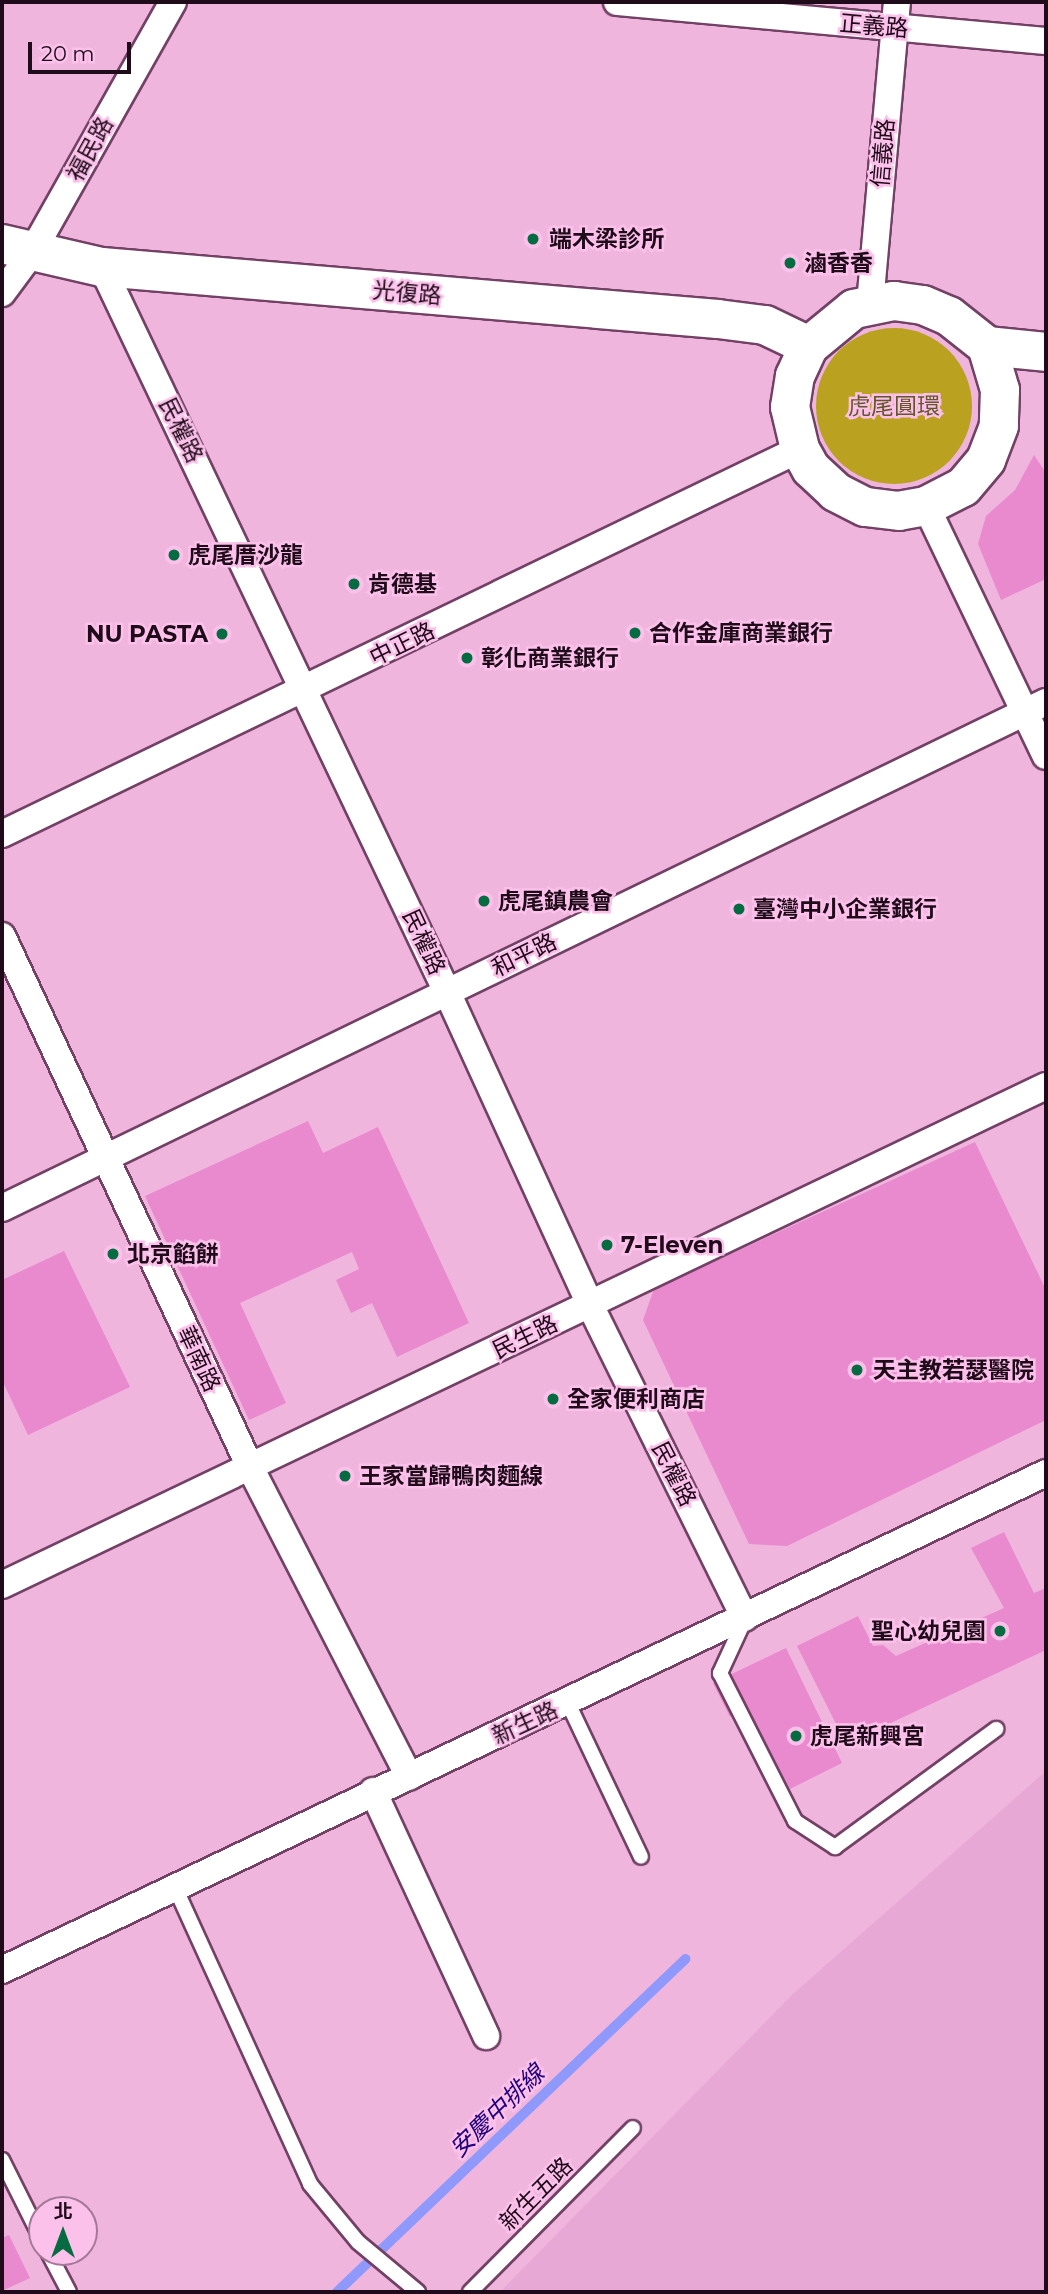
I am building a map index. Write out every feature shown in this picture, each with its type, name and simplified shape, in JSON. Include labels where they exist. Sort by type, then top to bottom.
[{"type":"street","name":"福民路","points":[[2,293],[17,249],[173,2]]},
{"type":"street","name":"正義路","points":[[617,2],[896,15],[1046,41]]},
{"type":"street","name":"信義路","points":[[870,304],[896,15]]},
{"type":"street","name":"光復路","points":[[17,249],[102,267],[719,319],[765,325],[809,346]]},
{"type":"street","name":"民權路","points":[[102,267],[447,992],[590,1305],[745,1618]]},
{"type":"street","points":[[987,346],[1000,390],[999,426],[986,460],[963,487],[926,506],[899,511],[866,507],[836,492],[811,469],[800,449],[790,407],[795,376],[809,346],[832,323],[870,304],[923,305],[949,316],[987,346],[1046,352]]},
{"type":"street","name":"中正路","points":[[2,834],[305,691],[800,449]]},
{"type":"street","points":[[926,506],[1036,707],[1046,756]]},
{"type":"street","name":"和平路","points":[[2,1208],[1036,707]]},
{"type":"street","name":"華南路","points":[[2,936],[251,1469],[409,1777]]},
{"type":"street","name":"民生路","points":[[2,1585],[251,1469],[1046,1086]]},
{"type":"street","name":"新生路","points":[[2,1970],[174,1885],[568,1703],[1046,1473]]},
{"type":"street","points":[[373,1791],[486,2036]]},
{"type":"lane","points":[[745,1618],[720,1673],[795,1821],[835,1847],[996,1729]]},
{"type":"lane","points":[[568,1703],[641,1857]]},
{"type":"lane","points":[[174,1885],[310,2184],[358,2242],[418,2292]]},
{"type":"lane","name":"新生五路","points":[[470,2292],[634,2129]]},
{"type":"lane","points":[[2,2160],[28,2212]]},
{"type":"lane","points":[[55,2266],[68,2292]]},
{"type":"shaded area","points":[[1046,1771],[1046,2292],[500,2292],[794,1993]]},
{"type":"green space","name":"虎尾圓環","points":[[894,328],[924,334],[949,351],[966,376],[972,406],[966,436],[949,461],[924,478],[894,484],[864,478],[839,461],[822,436],[816,406],[822,376],[839,351],[864,334]]},
{"type":"building","points":[[1034,455],[1046,473],[1046,579],[1001,600],[978,544],[986,516],[1015,490]]},
{"type":"building","points":[[308,1121],[323,1153],[378,1127],[469,1323],[397,1357],[372,1303],[351,1313],[336,1280],[359,1269],[352,1252],[240,1303],[286,1403],[249,1420],[145,1196]]},
{"type":"building","name":"天主教若瑟醫院","points":[[975,1142],[1046,1290],[1046,1420],[787,1546],[749,1544],[643,1320],[654,1289]]},
{"type":"building","points":[[64,1251],[130,1387],[28,1435],[2,1380],[2,1280]]},
{"type":"building","name":"聖心幼兒園","points":[[1004,1532],[1034,1593],[1046,1588],[1046,1650],[846,1744],[797,1646],[858,1616],[873,1646],[883,1645],[896,1656],[1004,1608],[971,1548]]},
{"type":"building","name":"虎尾新興宮","points":[[786,1648],[842,1763],[790,1789],[748,1708],[730,1717],[713,1683]]},
{"type":"building","points":[[9,2235],[30,2278],[2,2291],[2,2238]]},
{"type":"waterway","name":"安慶中排線","points":[[337,2292],[685,1959]]},
{"type":"place","name":"端木梁診所","points":[[533,239]]},
{"type":"place","name":"滷香香","points":[[790,263]]},
{"type":"place","name":"虎尾厝沙龍","points":[[174,555]]},
{"type":"place","name":"肯德基","points":[[354,584]]},
{"type":"place","name":"合作金庫商業銀行","points":[[635,633]]},
{"type":"place","name":"NU PASTA","points":[[222,634]]},
{"type":"place","name":"彰化商業銀行","points":[[467,658]]},
{"type":"place","name":"虎尾鎮農會","points":[[484,901]]},
{"type":"place","name":"臺灣中小企業銀行","points":[[739,909]]},
{"type":"place","name":"7-Eleven","points":[[607,1245]]},
{"type":"place","name":"北京餡餅","points":[[113,1254]]},
{"type":"place","name":"天主教若瑟醫院","points":[[857,1370]]},
{"type":"place","name":"全家便利商店","points":[[553,1399]]},
{"type":"place","name":"王家當歸鴨肉麵線","points":[[345,1476]]},
{"type":"place","name":"聖心幼兒園","points":[[1000,1631]]},
{"type":"place","name":"虎尾新興宮","points":[[796,1736]]}]
